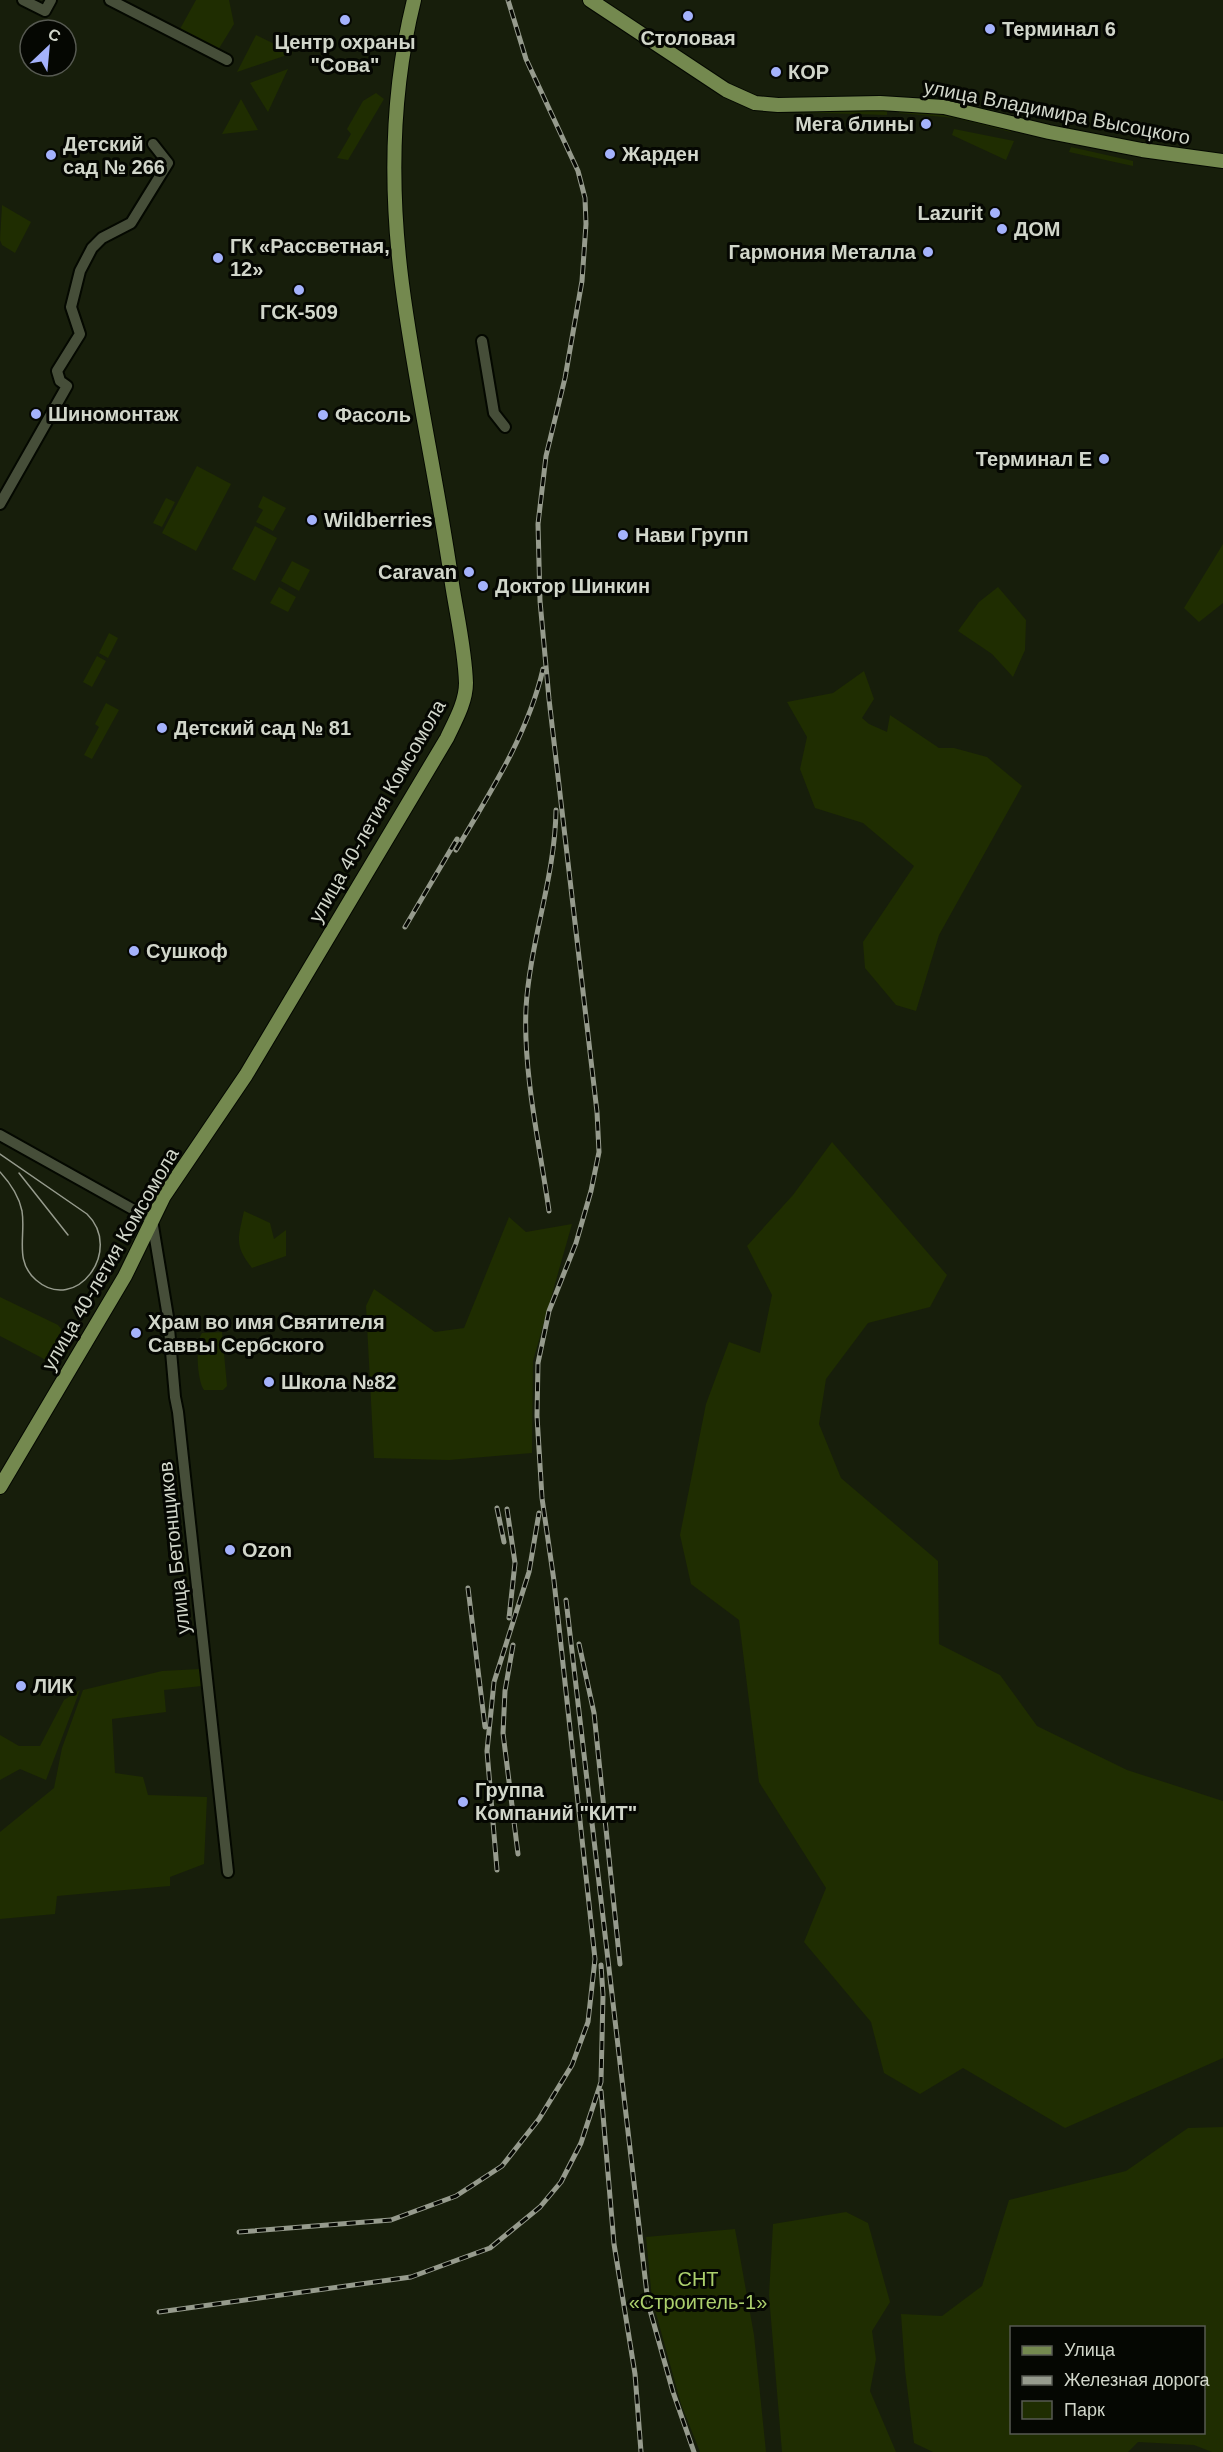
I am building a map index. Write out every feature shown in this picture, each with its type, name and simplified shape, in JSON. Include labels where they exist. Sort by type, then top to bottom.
[{"type":"main road","name":"улица 40-летия Комсомола","points":[[0,1487],[125,1276],[164,1196],[246,1075],[447,738],[460,711],[466,685],[446,541],[402,283],[395,193],[396,121],[405,45],[414,0]]},
{"type":"main road","name":"улица Владимира Высоцкого","points":[[590,0],[726,90],[754,103],[778,105],[880,103],[944,107],[1119,146],[1223,161]]},
{"type":"street","points":[[23,0],[45,11],[51,0]]},
{"type":"street","points":[[110,0],[227,60]]},
{"type":"street","points":[[0,504],[67,386],[60,381],[57,371],[80,334],[71,307],[80,271],[92,248],[102,238],[131,223],[168,163],[153,144]]},
{"type":"street","points":[[482,341],[494,413],[505,427]]},
{"type":"street","points":[[0,1135],[152,1220]]},
{"type":"street","name":"улица Бетонщиков","points":[[152,1220],[168,1317],[174,1397],[178,1412],[228,1872]]},
{"type":"green space","points":[[196,0],[229,0],[234,24],[218,50],[180,29]]},
{"type":"green space","points":[[256,35],[293,53],[237,72]]},
{"type":"green space","points":[[288,69],[268,112],[250,83]]},
{"type":"green space","points":[[376,93],[384,99],[348,160],[337,158],[351,134],[347,129],[363,101]]},
{"type":"green space","points":[[241,99],[258,130],[222,134]]},
{"type":"green space","points":[[793,106],[887,108],[887,115],[792,112]]},
{"type":"green space","points":[[899,109],[945,111],[1012,127],[1011,132],[955,118],[899,113]]},
{"type":"green space","points":[[954,129],[1014,141],[1006,160],[952,135]]},
{"type":"green space","points":[[1071,147],[1133,161],[1133,166],[1069,152]]},
{"type":"green space","points":[[2,205],[31,222],[15,253],[2,245],[0,240]]},
{"type":"green space","points":[[197,466],[231,484],[196,551],[162,533]]},
{"type":"green space","points":[[263,496],[286,508],[273,531],[256,522],[263,510],[258,507]]},
{"type":"green space","points":[[166,498],[175,502],[162,527],[153,523]]},
{"type":"green space","points":[[255,526],[277,538],[255,581],[232,569]]},
{"type":"green space","points":[[1223,544],[1223,603],[1199,622],[1184,608]]},
{"type":"green space","points":[[292,561],[310,570],[299,591],[281,581]]},
{"type":"green space","points":[[279,587],[296,597],[288,612],[270,603]]},
{"type":"green space","points":[[998,587],[1026,620],[1025,650],[1013,677],[992,654],[958,631],[979,602]]},
{"type":"green space","points":[[109,633],[118,638],[108,658],[99,653]]},
{"type":"green space","points":[[97,656],[106,661],[92,687],[83,682]]},
{"type":"green space","points":[[864,671],[874,699],[862,718],[869,724],[887,732],[890,715],[939,748],[954,748],[987,757],[1022,786],[939,935],[916,1011],[896,1005],[865,968],[863,942],[914,866],[863,823],[815,808],[800,769],[807,737],[787,702],[833,693]]},
{"type":"green space","points":[[106,703],[119,710],[92,759],[84,755],[99,727],[95,724]]},
{"type":"green space","points":[[832,1142],[947,1275],[930,1307],[868,1323],[826,1379],[819,1424],[841,1478],[938,1561],[939,1644],[1000,1675],[1037,1726],[1127,1770],[1223,1801],[1223,2058],[1065,2128],[963,2068],[920,2094],[884,2073],[871,2022],[804,1942],[826,1888],[759,1782],[739,1620],[691,1584],[680,1535],[706,1404],[729,1342],[760,1353],[772,1295],[747,1246],[793,1195]]},
{"type":"green space","points":[[244,1211],[270,1223],[274,1239],[286,1230],[286,1256],[252,1268],[242,1253],[239,1241]]},
{"type":"green space","points":[[509,1217],[526,1232],[572,1224],[533,1361],[532,1453],[449,1460],[374,1458],[366,1306],[374,1289],[435,1332],[464,1328]]},
{"type":"green space","points":[[0,1297],[58,1325],[62,1330],[61,1339],[49,1359],[44,1359],[0,1336]]},
{"type":"green space","points":[[222,1332],[227,1386],[223,1390],[204,1390],[198,1371],[200,1338],[202,1333]]},
{"type":"green space","points":[[200,1669],[202,1686],[164,1690],[166,1712],[112,1719],[115,1773],[143,1777],[148,1795],[207,1797],[204,1864],[170,1877],[170,1886],[57,1896],[55,1914],[0,1919],[0,1832],[54,1788],[62,1748],[83,1690],[162,1671]]},
{"type":"green space","points":[[80,1690],[46,1780],[20,1769],[0,1780],[0,1735],[19,1746],[40,1746],[64,1700]]},
{"type":"green space","points":[[1223,2127],[1223,2452],[1212,2452],[1194,2445],[1138,2442],[1128,2452],[933,2452],[914,2443],[901,2314],[942,2316],[982,2286],[1009,2200],[1126,2171],[1188,2128]]},
{"type":"green space","points":[[846,2212],[868,2223],[890,2302],[872,2331],[876,2359],[870,2391],[896,2452],[782,2452],[769,2295],[773,2224]]},
{"type":"green space","name":"СНТ «Строитель-1»","points":[[735,2229],[754,2335],[766,2452],[700,2452],[681,2404],[652,2299],[646,2237]]},
{"type":"tram line","points":[[0,1154],[87,1214],[97,1229],[100,1244],[98,1260],[90,1274],[79,1284],[66,1290],[51,1289],[29,1273],[22,1248],[21,1206],[14,1190],[0,1172]]},
{"type":"tram line","points":[[19,1173],[68,1235]]},
{"type":"railway","points":[[239,2232],[391,2220],[456,2196],[502,2166],[539,2119],[572,2065],[588,2022],[595,1959],[554,1581],[542,1498],[537,1416],[538,1363],[549,1311],[576,1243],[591,1191],[599,1152],[597,1112],[549,699],[540,601],[538,524],[546,456],[565,378],[582,281],[586,224],[585,198],[578,171],[526,59],[508,0]]},
{"type":"railway","points":[[456,850],[495,785],[518,740],[543,669]]},
{"type":"railway","points":[[549,1211],[527,1058],[526,1008],[532,958],[555,835],[556,810]]},
{"type":"railway","points":[[405,927],[457,839]]},
{"type":"railway","points":[[497,1508],[504,1542]]},
{"type":"railway","points":[[507,1509],[515,1563],[509,1618]]},
{"type":"railway","points":[[497,1870],[487,1751],[494,1682],[529,1572],[539,1513]]},
{"type":"railway","points":[[468,1588],[485,1727]]},
{"type":"railway","points":[[566,1600],[648,2303],[673,2392],[694,2452]]},
{"type":"railway","points":[[579,1644],[594,1713],[620,1964]]},
{"type":"railway","points":[[513,1645],[505,1691],[503,1733],[518,1854]]},
{"type":"railway","points":[[159,2312],[411,2277],[490,2248],[540,2207],[561,2182],[581,2143],[601,2082],[603,1995],[601,1965]]},
{"type":"railway","points":[[601,2091],[614,2244],[635,2374],[641,2452]]},
{"type":"place","name":"Столовая","points":[[688,16]]},
{"type":"place","name":"Центр охраны \"Сова\"","points":[[345,20]]},
{"type":"place","name":"Терминал 6","points":[[990,29]]},
{"type":"place","name":"КОР","points":[[776,72]]},
{"type":"place","name":"Мега блины","points":[[926,124]]},
{"type":"place","name":"Жарден","points":[[610,154]]},
{"type":"place","name":"Детский сад № 266","points":[[51,155]]},
{"type":"place","name":"Lazurit","points":[[995,213]]},
{"type":"place","name":"ДОМ","points":[[1002,229]]},
{"type":"place","name":"Гармония Металла","points":[[928,252]]},
{"type":"place","name":"ГК «Рассветная, 12»","points":[[218,258]]},
{"type":"place","name":"ГСК-509","points":[[299,290]]},
{"type":"place","name":"Шиномонтаж","points":[[36,414]]},
{"type":"place","name":"Фасоль","points":[[323,415]]},
{"type":"place","name":"Терминал Е","points":[[1104,459]]},
{"type":"place","name":"Wildberries","points":[[312,520]]},
{"type":"place","name":"Нави Групп","points":[[623,535]]},
{"type":"place","name":"Caravan","points":[[469,572]]},
{"type":"place","name":"Доктор Шинкин","points":[[483,586]]},
{"type":"place","name":"Детский сад № 81","points":[[162,728]]},
{"type":"place","name":"Сушкоф","points":[[134,951]]},
{"type":"place","name":"Храм во имя Святителя Саввы Сербского","points":[[136,1333]]},
{"type":"place","name":"Школа №82","points":[[269,1382]]},
{"type":"place","name":"Ozon","points":[[230,1550]]},
{"type":"place","name":"ЛИК","points":[[21,1686]]},
{"type":"place","name":"Группа Компаний \"КИТ\"","points":[[463,1802]]}]
